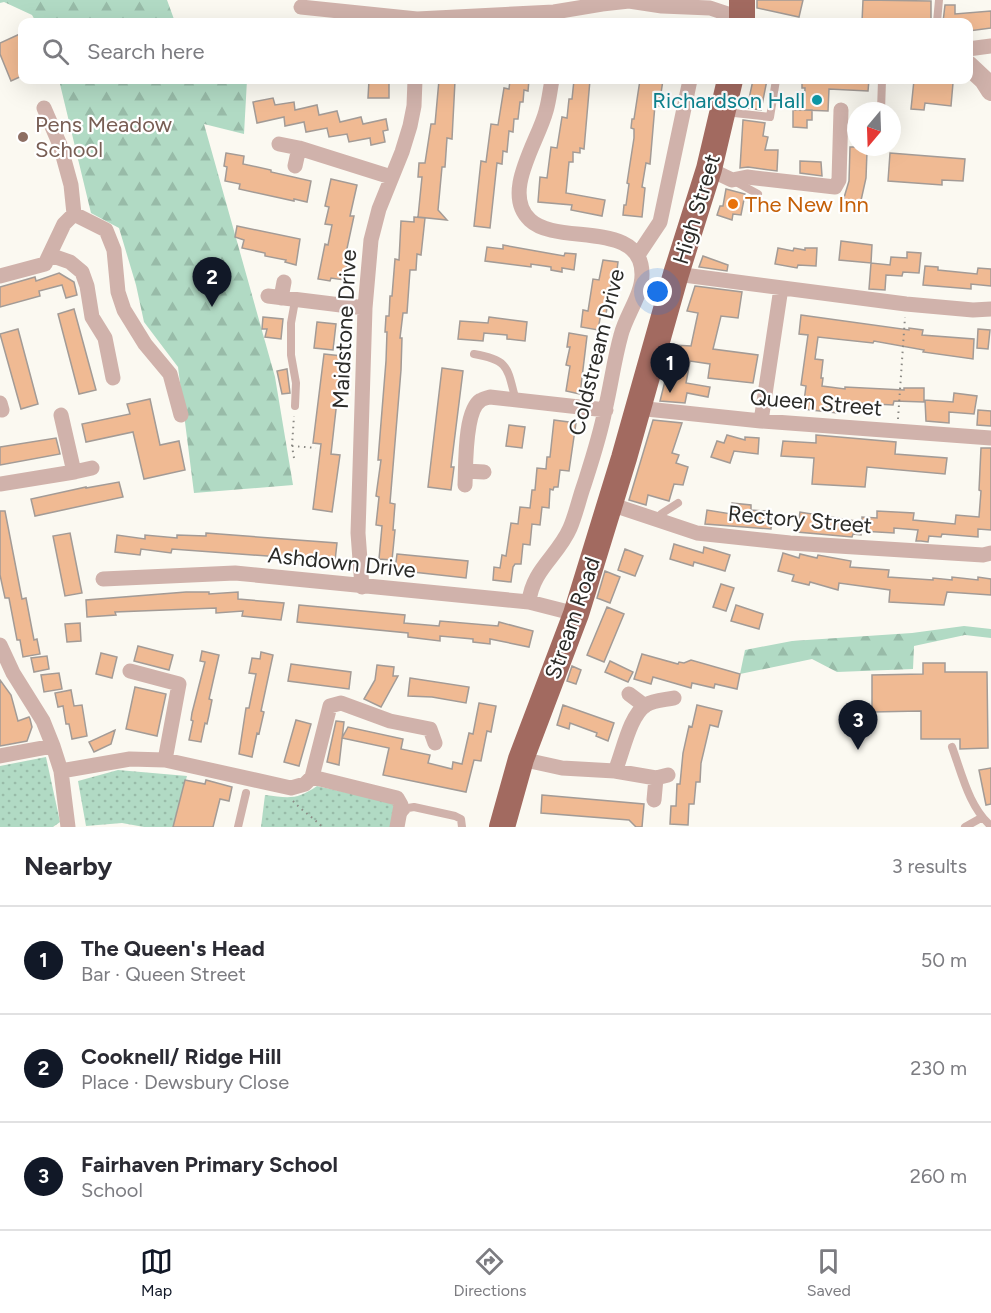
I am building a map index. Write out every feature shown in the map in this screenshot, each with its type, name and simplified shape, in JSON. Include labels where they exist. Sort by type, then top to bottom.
[{"type":"highway","name":"High Street","points":[[638,408],[676,274],[720,174],[724,112],[729,84]]},
{"type":"highway","name":"Stream Road","points":[[502,827],[521,759],[576,614],[638,408]]},
{"type":"street","points":[[428,18],[466,7],[555,17],[602,3],[628,1],[662,6],[710,8],[745,16]]},
{"type":"street","points":[[302,7],[392,18]]},
{"type":"street","points":[[973,48],[991,46]]},
{"type":"street","points":[[973,69],[991,90]]},
{"type":"street","name":"Maidstone Drive","points":[[362,587],[358,533],[365,308],[371,240],[379,209],[410,126],[415,84]]},
{"type":"street","name":"Coldstream Drive","points":[[529,602],[530,588],[560,547],[570,529],[606,410],[619,340],[641,285],[642,276],[638,255],[618,241],[536,226],[520,206],[518,194],[520,180],[547,111],[551,84]]},
{"type":"street","points":[[638,255],[660,222],[676,121],[689,84]]},
{"type":"street","points":[[0,276],[45,264],[69,219],[71,185],[60,145],[44,108]]},
{"type":"street","points":[[720,174],[835,187],[839,180],[841,110]]},
{"type":"street","points":[[279,144],[299,148],[391,177]]},
{"type":"street","points":[[295,166],[299,148]]},
{"type":"street","points":[[69,219],[106,230],[114,250],[118,292],[124,310],[152,354],[170,374],[181,415]]},
{"type":"street","points":[[50,255],[70,262],[82,272],[87,286],[92,317],[105,338],[113,378]]},
{"type":"street","points":[[676,274],[906,304],[973,310],[991,309]]},
{"type":"street","points":[[284,282],[281,298],[365,308]]},
{"type":"street","points":[[761,421],[781,288]]},
{"type":"street","points":[[484,472],[465,478],[470,418],[481,399],[490,397],[606,410]]},
{"type":"street","name":"Queen Street","points":[[638,408],[761,421],[991,438]]},
{"type":"street","points":[[61,415],[74,472]]},
{"type":"street","points":[[0,484],[92,468]]},
{"type":"street","name":"Rectory Street","points":[[610,504],[697,532],[790,543],[983,555],[991,553]]},
{"type":"street","name":"Ashdown Drive","points":[[103,579],[235,573],[529,602],[576,614]]},
{"type":"street","points":[[0,645],[13,673],[43,721],[54,746],[61,771],[69,827]]},
{"type":"street","points":[[130,671],[179,684],[165,760]]},
{"type":"street","points":[[629,694],[645,706]]},
{"type":"street","points":[[615,771],[630,729],[638,714],[645,706],[674,698]]},
{"type":"street","points":[[61,771],[130,759],[165,760],[291,788],[305,784],[312,777],[330,706],[340,703],[390,721],[430,729],[435,743]]},
{"type":"street","points":[[0,756],[54,746]]},
{"type":"street","points":[[521,759],[562,768],[662,776],[654,800]]},
{"type":"street","points":[[312,777],[397,798],[399,817]]},
{"type":"lane","points":[[937,18],[939,0]]},
{"type":"lane","points":[[724,112],[771,117],[775,84]]},
{"type":"lane","points":[[881,102],[882,84]]},
{"type":"lane","points":[[720,174],[758,194]]},
{"type":"lane","points":[[281,298],[291,323],[291,355],[296,382],[295,406]]},
{"type":"lane","points":[[474,354],[493,357],[507,368],[516,401]]},
{"type":"lane","points":[[658,520],[661,514],[678,503]]},
{"type":"lane","points":[[952,747],[970,796],[981,818],[991,826]]},
{"type":"lane","points":[[238,827],[246,793]]},
{"type":"lane","points":[[399,817],[408,808],[414,807],[455,816],[461,819],[462,827]]},
{"type":"lane","points":[[965,827],[981,818]]},
{"type":"path","points":[[897,431],[906,304]]},
{"type":"path","points":[[294,458],[292,446],[295,406]]},
{"type":"path","points":[[292,446],[316,448]]},
{"type":"path","points":[[291,788],[293,801],[301,810],[313,816],[322,827]]},
{"type":"green space","points":[[0,0],[167,0],[174,18],[34,18],[32,15],[4,2],[0,3]]},
{"type":"green space","points":[[60,84],[247,84],[244,134],[204,124],[275,377],[293,485],[194,493],[178,367],[144,322],[119,228],[91,213]]},
{"type":"green space","points":[[964,626],[991,629],[991,638],[965,635],[914,646],[913,669],[837,672],[812,659],[740,674],[745,650],[792,641],[912,633]]},
{"type":"green space","points":[[46,757],[60,822],[53,827],[0,827],[0,766]]},
{"type":"green space","points":[[118,770],[187,776],[173,827],[144,827],[122,823],[86,826],[78,781]]},
{"type":"green space","points":[[317,786],[394,803],[391,827],[261,827],[265,795],[292,797],[304,794]]},
{"type":"building","points":[[757,0],[803,0],[799,17],[757,8]]},
{"type":"building","points":[[863,0],[931,1],[931,18],[862,18]]},
{"type":"building","points":[[945,5],[955,5],[955,14],[991,11],[991,28],[973,30],[973,18],[943,18]]},
{"type":"building","points":[[18,35],[18,78],[11,81],[0,54],[0,43]]},
{"type":"building","points":[[369,84],[389,84],[389,98],[368,98]]},
{"type":"building","points":[[439,84],[455,84],[452,139],[447,138],[438,210],[447,220],[418,217],[422,177],[418,177],[419,163],[425,163],[431,124],[435,124]]},
{"type":"building","points":[[510,84],[529,84],[528,91],[524,90],[523,102],[520,102],[518,119],[514,119],[513,132],[509,131],[507,152],[503,151],[502,164],[497,163],[490,228],[474,226],[481,161],[486,162],[491,124],[498,125],[504,88],[509,89]]},
{"type":"building","points":[[574,84],[590,84],[584,149],[580,148],[580,153],[573,152],[573,162],[569,162],[566,193],[605,200],[602,216],[571,210],[572,205],[538,202],[540,177],[547,178],[551,147],[557,148],[562,117],[567,118],[569,99],[572,99]]},
{"type":"building","points":[[639,84],[662,84],[659,106],[655,105],[650,164],[646,163],[642,187],[645,188],[642,217],[623,215],[629,184],[627,183],[634,138],[634,129],[631,128],[632,119],[634,119]]},
{"type":"building","points":[[752,84],[766,84],[761,110],[747,108]]},
{"type":"building","name":"Richardson Hall","points":[[802,84],[869,84],[868,91],[829,89],[828,111],[804,110],[805,88],[802,88]]},
{"type":"building","points":[[914,84],[953,84],[951,106],[925,103],[924,110],[911,109]]},
{"type":"building","points":[[273,98],[275,105],[294,102],[295,110],[317,105],[319,115],[337,111],[340,122],[361,117],[363,124],[386,119],[388,130],[383,131],[385,142],[371,145],[370,138],[349,142],[347,134],[329,137],[327,128],[306,132],[304,122],[285,126],[284,117],[257,123],[253,102]]},
{"type":"building","points":[[793,110],[812,110],[812,120],[807,120],[807,128],[793,127]]},
{"type":"building","points":[[743,120],[765,123],[763,136],[768,137],[765,150],[778,150],[777,171],[740,168]]},
{"type":"building","points":[[226,153],[244,156],[243,164],[311,181],[307,202],[239,189],[240,184],[225,181]]},
{"type":"building","points":[[901,154],[965,159],[963,181],[942,180],[942,185],[888,181],[890,156],[901,156]]},
{"type":"building","points":[[850,156],[867,156],[866,178],[860,205],[843,201],[849,181]]},
{"type":"building","points":[[800,161],[821,162],[822,176],[800,173]]},
{"type":"building","points":[[331,179],[357,185],[350,216],[354,216],[346,253],[349,254],[344,280],[331,278],[330,281],[318,279],[325,244],[328,245],[332,225],[325,224],[329,207],[325,206]]},
{"type":"building","name":"The New Inn","points":[[726,189],[745,194],[741,215],[733,214],[732,220],[717,215],[720,206],[723,206]]},
{"type":"building","points":[[414,217],[425,218],[421,255],[417,254],[416,270],[410,270],[407,313],[403,313],[400,338],[402,338],[401,370],[390,503],[395,504],[392,560],[379,559],[382,526],[376,525],[379,497],[376,496],[381,460],[378,460],[386,361],[386,316],[389,316],[395,259],[399,260],[401,221],[414,222]]},
{"type":"building","points":[[237,226],[300,239],[296,265],[285,262],[286,260],[265,256],[265,253],[242,248],[244,240],[235,237]]},
{"type":"building","points":[[841,241],[872,245],[871,263],[839,260]]},
{"type":"building","points":[[503,245],[564,256],[565,253],[576,254],[574,270],[562,268],[562,272],[551,270],[551,267],[531,264],[531,267],[485,261],[487,247],[503,249]]},
{"type":"building","points":[[778,248],[793,251],[794,248],[805,250],[805,248],[817,248],[816,266],[798,265],[797,268],[775,264]]},
{"type":"building","points":[[907,252],[921,253],[919,273],[903,272],[902,276],[886,275],[885,290],[869,289],[871,263],[890,265],[891,257],[907,258]]},
{"type":"building","points":[[703,256],[728,265],[727,271],[699,267]]},
{"type":"building","points":[[603,260],[618,262],[616,278],[612,277],[606,314],[601,313],[598,330],[581,327],[583,310],[588,311],[593,279],[599,280]]},
{"type":"building","points":[[925,266],[938,267],[938,270],[977,274],[978,268],[991,269],[991,286],[971,284],[971,289],[923,285]]},
{"type":"building","points":[[59,273],[74,282],[77,295],[66,298],[62,285],[39,291],[40,296],[0,307],[0,287],[35,277],[36,281]]},
{"type":"building","points":[[695,286],[742,292],[738,318],[721,316],[713,349],[758,355],[753,383],[708,378],[710,364],[690,361],[686,383],[710,387],[708,397],[687,393],[685,403],[660,401],[674,345],[691,346],[698,313],[687,311]]},
{"type":"building","points":[[74,309],[96,390],[79,394],[58,314]]},
{"type":"building","points":[[801,315],[923,330],[922,335],[974,339],[973,359],[923,352],[924,350],[874,341],[873,343],[818,337],[815,359],[823,360],[822,386],[845,389],[845,387],[904,390],[904,388],[924,388],[924,402],[894,401],[893,405],[838,402],[837,413],[803,409],[806,386],[801,385],[808,335],[799,334]]},
{"type":"building","points":[[263,317],[283,319],[281,339],[265,337],[267,329],[262,329]]},
{"type":"building","points":[[489,317],[527,322],[525,341],[507,339],[507,335],[484,333],[483,341],[458,339],[460,321],[488,323]]},
{"type":"building","points":[[317,322],[336,324],[333,350],[314,348]]},
{"type":"building","points":[[18,329],[38,404],[21,409],[0,334]]},
{"type":"building","points":[[978,329],[990,330],[988,349],[977,348]]},
{"type":"building","points":[[569,333],[587,336],[580,394],[566,391],[570,366],[566,365],[570,347],[567,347]]},
{"type":"building","points":[[324,354],[342,356],[331,454],[340,455],[332,512],[313,509],[321,444],[313,443]]},
{"type":"building","points":[[442,368],[463,371],[451,467],[454,467],[451,490],[428,487]]},
{"type":"building","points":[[287,369],[290,393],[282,394],[277,371]]},
{"type":"building","points":[[954,393],[977,396],[974,414],[949,412],[949,423],[926,421],[925,400],[953,402]]},
{"type":"building","points":[[150,399],[160,445],[179,441],[185,470],[144,479],[133,432],[86,442],[82,424],[130,414],[127,404]]},
{"type":"building","points":[[978,410],[991,411],[991,426],[977,425]]},
{"type":"building","points":[[554,420],[576,423],[569,471],[560,470],[558,487],[550,489],[549,508],[542,507],[540,525],[532,524],[530,545],[523,544],[521,564],[515,564],[513,567],[511,582],[493,580],[494,567],[500,568],[502,555],[506,556],[511,523],[518,524],[520,507],[530,508],[532,490],[535,490],[537,468],[546,469],[547,457],[550,457]]},
{"type":"building","points":[[653,420],[682,423],[672,453],[679,455],[676,463],[688,467],[683,485],[674,484],[669,501],[648,495],[646,505],[629,500]]},
{"type":"building","points":[[509,425],[525,427],[522,448],[506,446]]},
{"type":"building","points":[[727,435],[745,440],[745,437],[759,438],[758,454],[734,451],[730,463],[711,457],[717,441],[724,443]]},
{"type":"building","points":[[816,435],[896,442],[895,454],[947,458],[945,474],[867,467],[865,487],[812,484],[814,458],[781,456],[783,441],[816,443]]},
{"type":"building","points":[[56,438],[60,454],[0,465],[0,447]]},
{"type":"building","points":[[981,448],[991,448],[991,530],[978,529],[978,537],[942,534],[941,537],[929,536],[928,542],[916,541],[918,530],[894,528],[894,533],[861,531],[861,535],[853,534],[852,537],[797,532],[800,512],[862,522],[862,517],[877,518],[877,511],[914,513],[913,520],[955,524],[956,515],[979,517]]},
{"type":"building","points":[[119,482],[123,497],[35,516],[31,499]]},
{"type":"building","points":[[732,503],[751,505],[751,510],[765,511],[765,517],[772,518],[771,529],[705,524],[707,510],[731,514]]},
{"type":"building","points":[[0,511],[5,511],[22,599],[26,598],[34,640],[37,639],[40,654],[23,657],[20,640],[17,640],[9,598],[5,598],[0,575]]},
{"type":"building","points":[[70,533],[82,593],[65,596],[53,536]]},
{"type":"building","points":[[206,533],[337,543],[335,561],[172,549],[171,553],[141,549],[140,555],[115,552],[117,535],[145,539],[145,535],[177,538],[177,535],[206,536]]},
{"type":"building","points":[[674,544],[703,553],[704,547],[730,555],[725,571],[694,562],[693,566],[670,559]]},
{"type":"building","points":[[625,549],[643,556],[635,576],[618,570]]},
{"type":"building","points":[[783,553],[799,558],[800,554],[817,558],[818,555],[851,561],[850,567],[889,570],[888,577],[933,580],[933,578],[952,580],[952,577],[991,579],[991,595],[947,592],[944,605],[889,602],[890,590],[839,583],[838,590],[810,582],[809,585],[792,581],[794,575],[778,571]]},
{"type":"building","points":[[397,554],[468,561],[466,578],[395,570]]},
{"type":"building","points":[[605,571],[620,577],[610,603],[597,598]]},
{"type":"building","points":[[721,584],[734,588],[726,611],[713,607]]},
{"type":"building","points":[[209,592],[209,594],[238,592],[238,599],[284,603],[281,620],[242,616],[243,611],[216,613],[216,608],[115,612],[116,615],[87,617],[86,600]]},
{"type":"building","points":[[299,605],[405,615],[404,623],[439,626],[440,621],[498,626],[499,622],[533,631],[529,647],[490,639],[490,644],[473,642],[473,639],[440,636],[440,641],[408,637],[408,633],[297,622]]},
{"type":"building","points":[[736,605],[763,614],[759,629],[731,621]]},
{"type":"building","points":[[607,607],[624,614],[604,662],[587,655]]},
{"type":"building","points":[[80,623],[81,641],[67,642],[65,624]]},
{"type":"building","points":[[138,646],[173,655],[169,670],[134,661]]},
{"type":"building","points":[[202,651],[219,655],[209,699],[212,700],[209,715],[201,742],[189,740],[193,721],[191,720],[192,713],[205,662],[200,661]]},
{"type":"building","points":[[261,652],[273,655],[261,711],[264,712],[252,757],[239,754],[246,708],[249,708],[256,674],[249,673],[252,658],[260,659]]},
{"type":"building","points":[[101,653],[117,657],[112,678],[96,674]]},
{"type":"building","points":[[642,654],[678,664],[691,660],[740,674],[737,689],[715,684],[714,688],[692,683],[691,688],[653,677],[651,684],[634,679]]},
{"type":"building","points":[[47,656],[49,669],[34,672],[31,658]]},
{"type":"building","points":[[610,661],[633,672],[628,682],[605,672]]},
{"type":"building","points":[[923,663],[945,663],[945,672],[987,672],[988,748],[960,749],[960,739],[921,739],[921,711],[872,712],[872,675],[923,674]]},
{"type":"building","points":[[291,664],[351,672],[349,689],[288,681]]},
{"type":"building","points":[[377,665],[394,667],[393,676],[398,676],[381,707],[364,699],[375,680]]},
{"type":"building","points":[[572,666],[581,670],[576,684],[567,681]]},
{"type":"building","points":[[59,673],[62,689],[44,692],[41,675]]},
{"type":"building","points":[[410,678],[469,687],[466,703],[432,697],[408,696]]},
{"type":"building","points":[[0,680],[11,695],[18,721],[29,717],[30,719],[32,727],[27,741],[0,746]]},
{"type":"building","points":[[135,687],[166,694],[157,736],[126,729]]},
{"type":"building","points":[[71,690],[74,706],[82,705],[87,736],[72,739],[69,724],[66,724],[63,706],[58,707],[55,693]]},
{"type":"building","points":[[479,703],[496,706],[491,732],[487,731],[481,761],[474,760],[466,792],[383,775],[389,748],[342,738],[348,727],[403,739],[401,749],[430,755],[428,763],[452,769],[453,762],[462,764],[469,733],[473,734]]},
{"type":"building","points":[[563,705],[614,723],[608,741],[596,736],[597,733],[570,723],[569,729],[557,725]]},
{"type":"building","points":[[697,705],[722,711],[718,727],[710,725],[701,763],[700,782],[696,782],[694,804],[689,804],[688,825],[670,824],[671,806],[676,806],[677,784],[680,784],[689,726],[692,727]]},
{"type":"building","points":[[296,720],[311,724],[299,766],[284,762]]},
{"type":"building","points":[[336,721],[344,722],[339,765],[327,762]]},
{"type":"building","points":[[115,730],[111,744],[94,752],[89,742]]},
{"type":"building","points":[[991,768],[991,804],[986,805],[979,770]]},
{"type":"building","points":[[185,780],[205,784],[206,780],[232,787],[229,801],[220,799],[213,827],[173,827]]},
{"type":"building","points":[[542,795],[644,804],[642,827],[636,827],[629,820],[541,813]]},
{"type":"place","name":"Richardson Hall","points":[[817,100]]},
{"type":"place","name":"Pens Meadow School","points":[[23,137]]},
{"type":"place","name":"The New Inn","points":[[733,204]]},
{"type":"place","name":"Cooknell/ Ridge Hill","points":[[212,307]]},
{"type":"place","name":"The Queen's Head","points":[[670,393]]},
{"type":"place","name":"Fairhaven Primary School","points":[[858,750]]}]
